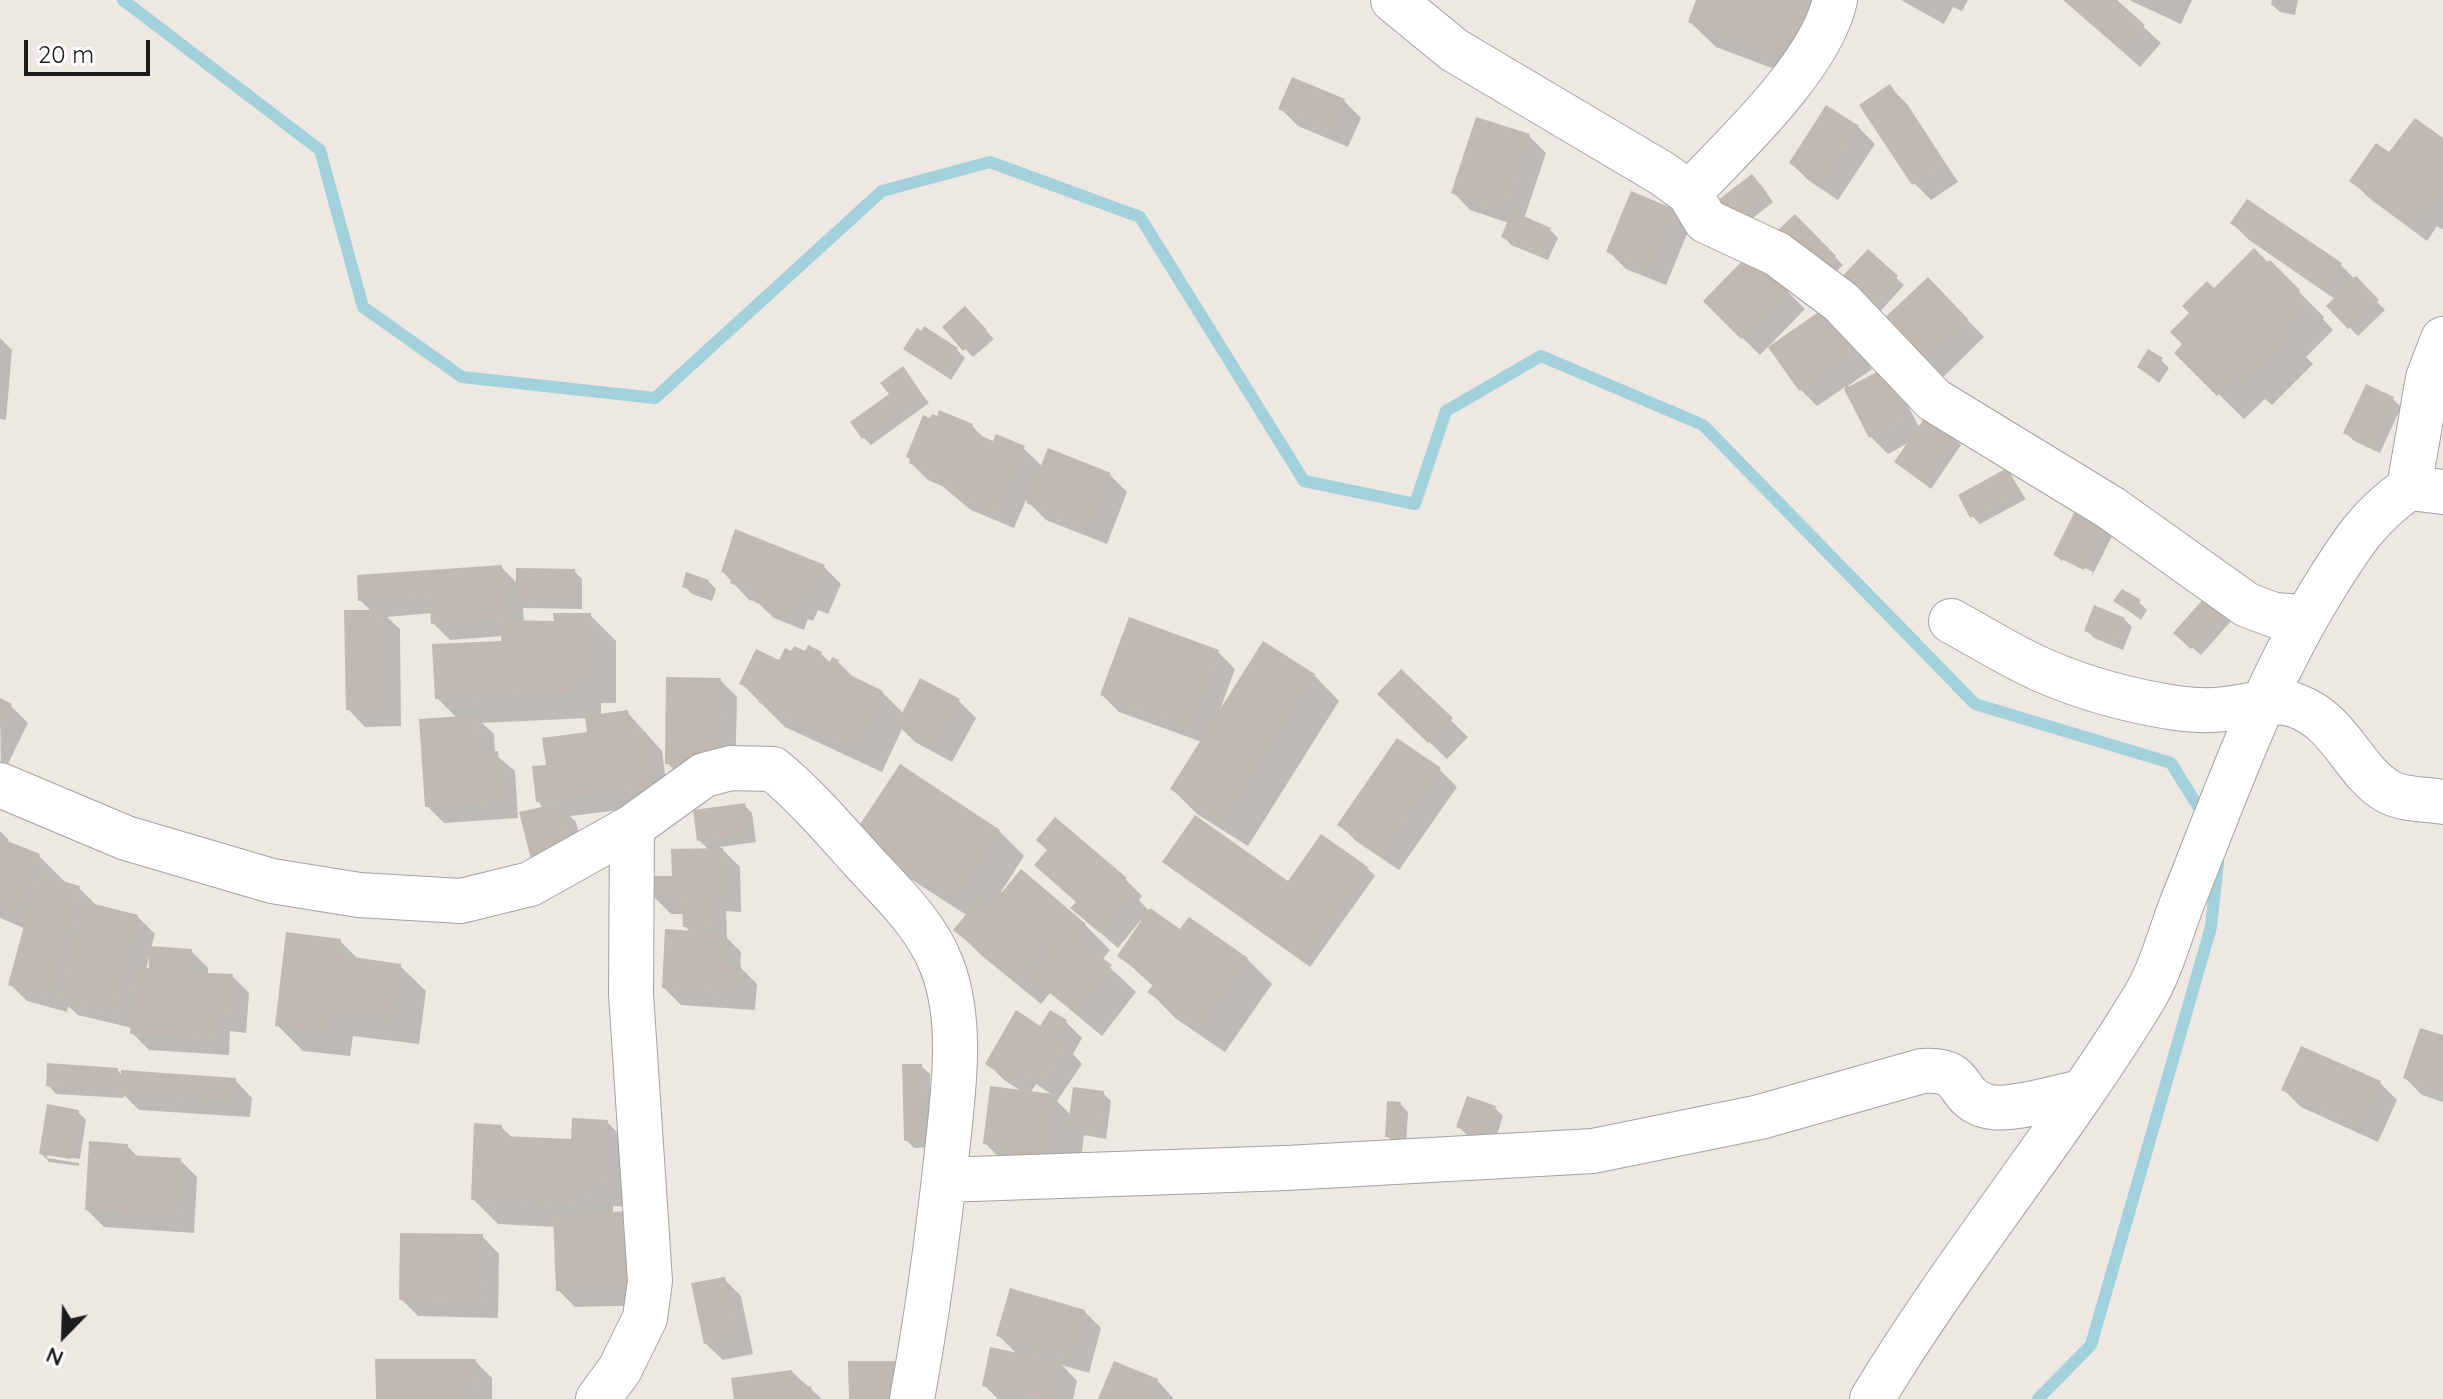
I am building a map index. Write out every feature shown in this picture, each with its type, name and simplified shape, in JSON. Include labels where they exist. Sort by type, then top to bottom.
[{"type":"street","points":[[1393,0],[1454,50],[1663,174],[1689,193],[1706,221],[1777,254],[1841,302],[1934,400],[2111,508],[2247,605],[2274,615],[2305,617]]},
{"type":"street","points":[[1689,193],[1738,142],[1809,58],[1825,33],[1835,0]]},
{"type":"street","points":[[1872,1399],[1907,1340],[2040,1154],[2146,995],[2262,703],[2305,617],[2356,537],[2384,506],[2426,490],[2428,378],[2443,339]]},
{"type":"street","points":[[1951,621],[2038,669],[2140,701],[2178,708],[2224,709],[2262,703],[2292,704],[2328,724],[2372,777],[2389,791],[2443,802]]},
{"type":"street","points":[[0,785],[126,838],[272,881],[359,895],[461,901],[500,894],[530,884],[632,827],[704,775],[731,768],[773,769],[814,807],[924,929],[942,965],[953,1001],[953,1086],[944,1180],[932,1289],[912,1399]]},
{"type":"street","points":[[598,1399],[620,1369],[645,1318],[650,1281],[631,994],[632,827]]},
{"type":"street","points":[[944,1180],[1287,1168],[1593,1151],[1760,1117],[1922,1071],[1939,1070],[1952,1074],[1983,1106],[2004,1108],[2081,1092]]},
{"type":"building","points":[[1696,0],[1811,0],[1788,60],[1688,22]]},
{"type":"building","points":[[2063,0],[2117,0],[2145,25],[2122,51]]},
{"type":"building","points":[[1292,77],[1345,99],[1331,131],[1278,109]]},
{"type":"building","points":[[1890,84],[1943,164],[1912,185],[1859,105]]},
{"type":"building","points":[[1826,105],[1859,126],[1821,185],[1789,163]]},
{"type":"building","points":[[1476,117],[1530,134],[1504,211],[1451,193]]},
{"type":"building","points":[[2415,118],[2443,138],[2443,191],[2426,215],[2419,210],[2409,225],[2349,181],[2376,143],[2389,152]]},
{"type":"building","points":[[1752,174],[1767,193],[1724,227],[1709,207]]},
{"type":"building","points":[[1631,191],[1674,209],[1649,269],[1606,252]]},
{"type":"building","points":[[2247,199],[2342,263],[2325,289],[2230,223]]},
{"type":"building","points":[[1512,211],[1551,228],[1540,254],[1501,237]]},
{"type":"building","points":[[1795,214],[1836,256],[1812,279],[1771,237]]},
{"type":"building","points":[[2254,248],[2300,290],[2309,303],[2282,331],[2289,338],[2246,382],[2238,375],[2217,396],[2174,353],[2182,344],[2170,332],[2189,313],[2182,306],[2207,281],[2214,288]]},
{"type":"building","points":[[1868,249],[1898,276],[1869,307],[1839,280]]},
{"type":"building","points":[[1751,252],[1790,290],[1741,339],[1703,301]]},
{"type":"building","points":[[2356,276],[2379,300],[2348,329],[2326,306]]},
{"type":"building","points":[[1928,277],[1968,319],[1917,368],[1876,326]]},
{"type":"building","points":[[965,306],[987,330],[963,351],[942,327]]},
{"type":"building","points":[[1826,307],[1856,351],[1799,391],[1768,347]]},
{"type":"building","points":[[924,326],[958,348],[942,374],[903,349],[917,328],[921,331]]},
{"type":"building","points":[[2148,349],[2163,358],[2150,376],[2137,367]]},
{"type":"building","points":[[903,366],[922,394],[862,439],[850,422],[889,394],[880,383]]},
{"type":"building","points":[[1883,369],[1908,418],[1869,438],[1844,389]]},
{"type":"building","points":[[2366,384],[2394,397],[2372,447],[2343,433]]},
{"type":"building","points":[[939,410],[973,424],[970,431],[993,441],[996,434],[1025,446],[996,513],[952,494],[954,488],[932,478],[934,474],[909,463],[910,459],[906,457],[923,415],[930,418],[932,414],[937,416]]},
{"type":"building","points":[[1926,416],[1955,436],[1922,482],[1894,462]]},
{"type":"building","points":[[1048,448],[1111,473],[1089,528],[1026,503]]},
{"type":"building","points":[[2007,468],[2020,490],[1970,518],[1958,495]]},
{"type":"building","points":[[2075,511],[2105,526],[2084,570],[2053,555]]},
{"type":"building","points":[[735,529],[825,565],[811,598],[800,594],[796,606],[791,604],[786,615],[755,602],[760,590],[741,583],[739,587],[730,583],[732,577],[721,572]]},
{"type":"building","points":[[502,565],[503,575],[506,575],[509,618],[431,624],[429,596],[358,601],[357,575]]},
{"type":"building","points":[[516,568],[575,569],[575,602],[516,601]]},
{"type":"building","points":[[686,572],[709,580],[704,594],[682,587]]},
{"type":"building","points":[[2122,589],[2141,600],[2132,613],[2113,601]]},
{"type":"building","points":[[2207,595],[2226,611],[2191,649],[2173,633]]},
{"type":"building","points":[[2094,605],[2125,618],[2115,643],[2084,631]]},
{"type":"building","points":[[344,610],[383,610],[384,710],[346,710]]},
{"type":"building","points":[[553,613],[591,613],[591,679],[577,679],[577,692],[435,699],[432,644],[501,641],[502,620],[554,621]]},
{"type":"building","points":[[1129,617],[1219,650],[1190,728],[1100,695]]},
{"type":"building","points":[[1263,641],[1315,674],[1222,822],[1170,789]]},
{"type":"building","points":[[808,645],[822,652],[819,658],[829,663],[832,657],[839,660],[836,668],[883,691],[856,748],[758,702],[761,694],[739,684],[756,649],[779,660],[785,648],[791,651],[794,646],[805,651]]},
{"type":"building","points":[[1401,669],[1453,718],[1428,743],[1377,694]]},
{"type":"building","points":[[666,677],[721,678],[719,765],[665,764]]},
{"type":"building","points":[[920,678],[960,699],[935,746],[896,725]]},
{"type":"building","points":[[0,698],[12,704],[0,729]]},
{"type":"building","points":[[628,710],[631,734],[646,732],[653,787],[536,802],[532,766],[546,765],[542,738],[587,732],[585,716]]},
{"type":"building","points":[[477,715],[480,753],[498,751],[502,802],[425,807],[419,719]]},
{"type":"building","points":[[1397,738],[1441,768],[1381,855],[1337,825]]},
{"type":"building","points":[[900,764],[1000,830],[955,900],[853,835]]},
{"type":"building","points":[[559,803],[572,853],[532,863],[519,812]]},
{"type":"building","points":[[745,803],[749,834],[697,841],[693,810]]},
{"type":"building","points":[[1195,815],[1288,881],[1321,834],[1368,867],[1301,960],[1162,862]]},
{"type":"building","points":[[1055,817],[1127,878],[1122,883],[1133,892],[1100,933],[1070,908],[1076,902],[1034,865],[1047,850],[1036,840]]},
{"type":"building","points":[[0,838],[40,854],[16,911],[0,905]]},
{"type":"building","points":[[723,848],[724,895],[710,895],[711,926],[683,927],[682,897],[652,898],[652,876],[672,876],[671,849]]},
{"type":"building","points":[[1021,869],[1086,924],[1075,937],[1112,965],[1076,1012],[1031,977],[1053,949],[1046,943],[1015,980],[953,930],[980,898],[990,907]]},
{"type":"building","points":[[38,874],[80,886],[50,996],[8,985]]},
{"type":"building","points":[[83,901],[138,915],[115,1012],[59,999]]},
{"type":"building","points":[[1150,908],[1180,929],[1189,917],[1248,958],[1199,1028],[1147,992],[1155,983],[1117,956]]},
{"type":"building","points":[[665,929],[724,933],[723,963],[741,965],[738,994],[662,988]]},
{"type":"building","points":[[286,932],[341,939],[339,955],[401,964],[394,1020],[328,1012],[325,1032],[275,1026]]},
{"type":"building","points":[[149,946],[192,949],[190,972],[233,974],[230,1017],[214,1015],[213,1039],[130,1034],[134,967],[149,968]]},
{"type":"building","points":[[1016,1010],[1040,1026],[1050,1010],[1067,1020],[1055,1038],[1067,1045],[1041,1084],[1018,1069],[1011,1081],[985,1064]]},
{"type":"building","points":[[2420,1028],[2443,1035],[2443,1092],[2403,1078]]},
{"type":"building","points":[[2301,1046],[2381,1081],[2361,1126],[2281,1090]]},
{"type":"building","points":[[47,1063],[118,1068],[117,1091],[46,1086]]},
{"type":"building","points":[[902,1064],[922,1064],[925,1140],[904,1141]]},
{"type":"building","points":[[121,1070],[236,1078],[234,1101],[120,1093]]},
{"type":"building","points":[[990,1086],[1053,1094],[1044,1167],[1015,1164],[1016,1149],[983,1144]]},
{"type":"building","points":[[1073,1087],[1104,1091],[1098,1132],[1068,1127]]},
{"type":"building","points":[[1467,1096],[1496,1106],[1486,1138],[1456,1127]]},
{"type":"building","points":[[1387,1101],[1401,1102],[1399,1137],[1385,1137]]},
{"type":"building","points":[[47,1104],[79,1110],[71,1159],[39,1154]]},
{"type":"building","points":[[572,1118],[608,1120],[606,1182],[589,1181],[588,1195],[575,1194],[575,1204],[471,1200],[474,1123],[502,1125],[502,1136],[571,1139]]},
{"type":"building","points":[[89,1141],[128,1144],[127,1155],[181,1158],[178,1217],[85,1210]]},
{"type":"building","points":[[635,1211],[638,1288],[556,1291],[553,1214]]},
{"type":"building","points":[[400,1233],[483,1234],[482,1302],[399,1300]]},
{"type":"building","points":[[725,1277],[737,1338],[704,1344],[691,1283]]},
{"type":"building","points":[[1010,1288],[1085,1310],[1072,1357],[996,1336]]},
{"type":"building","points":[[990,1347],[1061,1362],[1053,1399],[982,1386]]},
{"type":"building","points":[[375,1359],[476,1359],[475,1387],[464,1386],[464,1399],[376,1399]]},
{"type":"building","points":[[848,1361],[895,1361],[896,1399],[849,1399]]},
{"type":"building","points":[[1114,1361],[1158,1379],[1151,1399],[1098,1399]]},
{"type":"building","points":[[792,1370],[795,1388],[811,1386],[813,1399],[734,1399],[731,1378]]},
{"type":"waterway","points":[[123,0],[320,150],[363,307],[462,377],[655,398],[882,191],[990,162],[1140,217],[1304,481],[1415,504],[1446,411],[1541,356],[1703,425],[1975,704],[2171,763],[2204,816]]},
{"type":"waterway","points":[[2038,1399],[2091,1345],[2211,927],[2218,862]]}]
